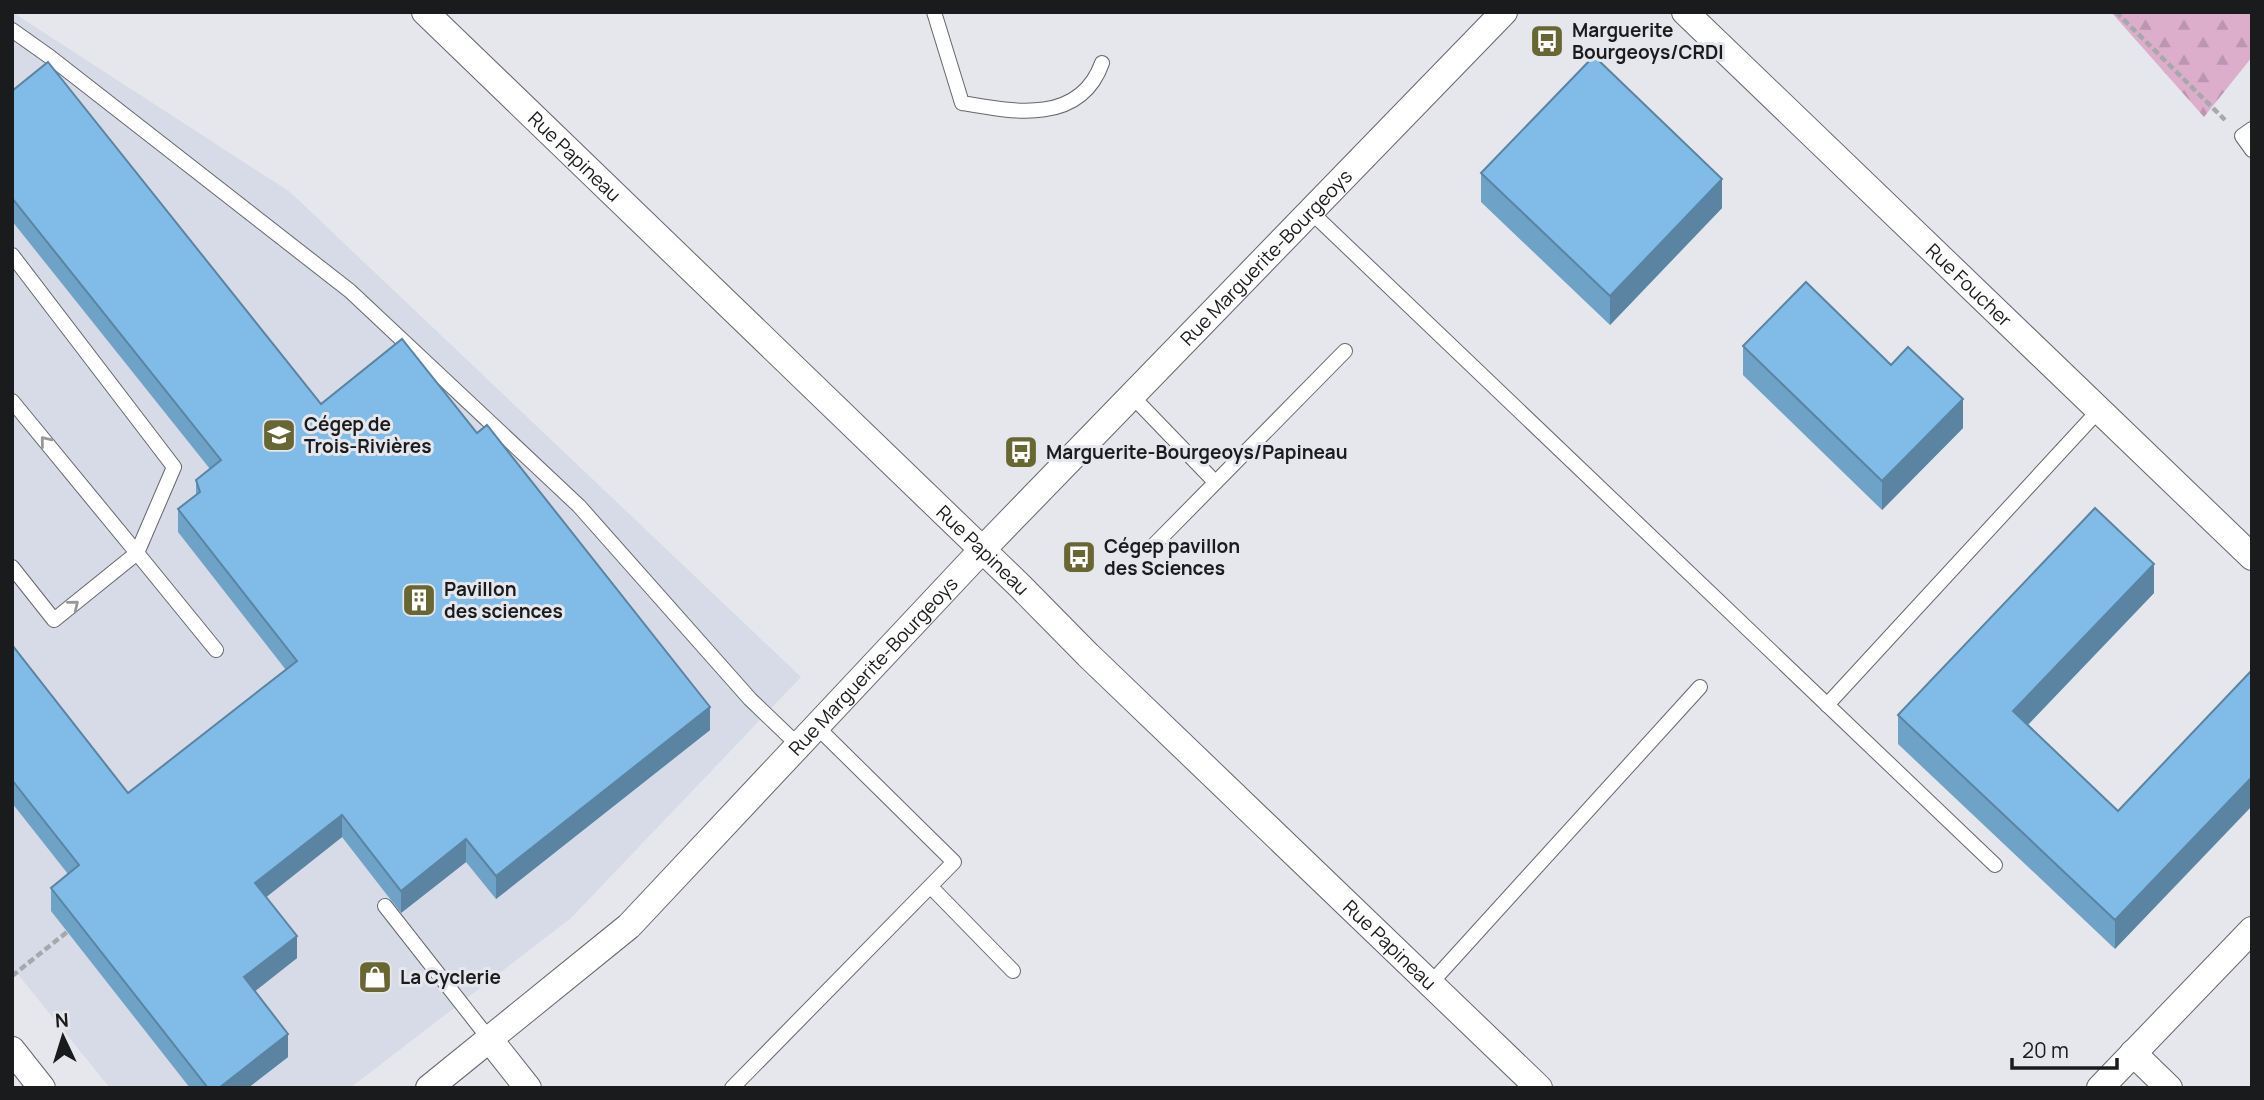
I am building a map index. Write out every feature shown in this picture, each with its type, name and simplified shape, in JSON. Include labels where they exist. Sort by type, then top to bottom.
[{"type":"street","name":"Rue Papineau","points":[[425,12],[1539,1088]]},
{"type":"street","name":"Rue Marguerite-Bourgeoys","points":[[429,1088],[629,926],[982,550],[1504,12]]},
{"type":"street","name":"Rue Foucher","points":[[1685,12],[2252,557]]},
{"type":"street","points":[[2100,1088],[2252,930]]},
{"type":"street","points":[[490,1040],[528,1088]]},
{"type":"street","points":[[12,1050],[42,1088]]},
{"type":"street","points":[[2133,1053],[2169,1088]]},
{"type":"lane","points":[[934,12],[962,103],[1010,111],[1044,111],[1071,101],[1096,80],[1102,63]]},
{"type":"lane","points":[[14,34],[351,291],[579,506],[750,699],[808,736],[954,862],[732,1088]]},
{"type":"lane","points":[[2247,132],[2252,150]]},
{"type":"lane","points":[[1311,212],[1995,865]]},
{"type":"lane","points":[[12,255],[174,467],[138,553],[54,621],[12,567]]},
{"type":"lane","points":[[1152,547],[1345,351]]},
{"type":"lane","points":[[1132,396],[1215,482]]},
{"type":"lane","points":[[12,401],[215,650]]},
{"type":"lane","points":[[1827,705],[2099,410]]},
{"type":"lane","points":[[1431,983],[1700,687]]},
{"type":"lane","points":[[931,887],[1013,971]]},
{"type":"lane","points":[[385,906],[490,1040]]},
{"type":"path","points":[[2116,12],[2247,132]]},
{"type":"path","points":[[12,976],[67,932]]},
{"type":"shaded area","name":"Cégep de Trois-Rivières","points":[[12,12],[290,192],[801,677],[571,918],[350,1088],[110,1088],[12,967]]},
{"type":"green space","points":[[2111,12],[2252,12],[2252,57],[2204,117]]},
{"type":"building","points":[[1594,56],[1722,179],[1610,296],[1481,173]]},
{"type":"building","name":"Pavillon des sciences","points":[[48,62],[321,404],[402,339],[477,433],[487,425],[710,707],[496,876],[466,839],[401,891],[342,815],[255,883],[297,936],[244,977],[288,1034],[219,1088],[208,1088],[51,888],[79,865],[12,780],[12,645],[128,793],[297,661],[178,509],[200,492],[196,480],[221,460],[12,198],[12,91]]},
{"type":"building","points":[[1806,282],[1891,365],[1908,347],[1963,399],[1882,481],[1743,346]]},
{"type":"building","points":[[2095,508],[2154,564],[2013,711],[2118,811],[2252,670],[2252,777],[2115,920],[1898,715]]},
{"type":"place","name":"Marguerite Bourgeoys/CRDI","points":[[1547,41]]},
{"type":"place","name":"Cégep de Trois-Rivières","points":[[279,435]]},
{"type":"place","name":"Marguerite-Bourgeoys/Papineau","points":[[1021,452]]},
{"type":"place","name":"Cégep pavillon des Sciences","points":[[1079,557]]},
{"type":"place","name":"Pavillon des sciences","points":[[419,600]]},
{"type":"place","name":"La Cyclerie","points":[[375,977]]}]
